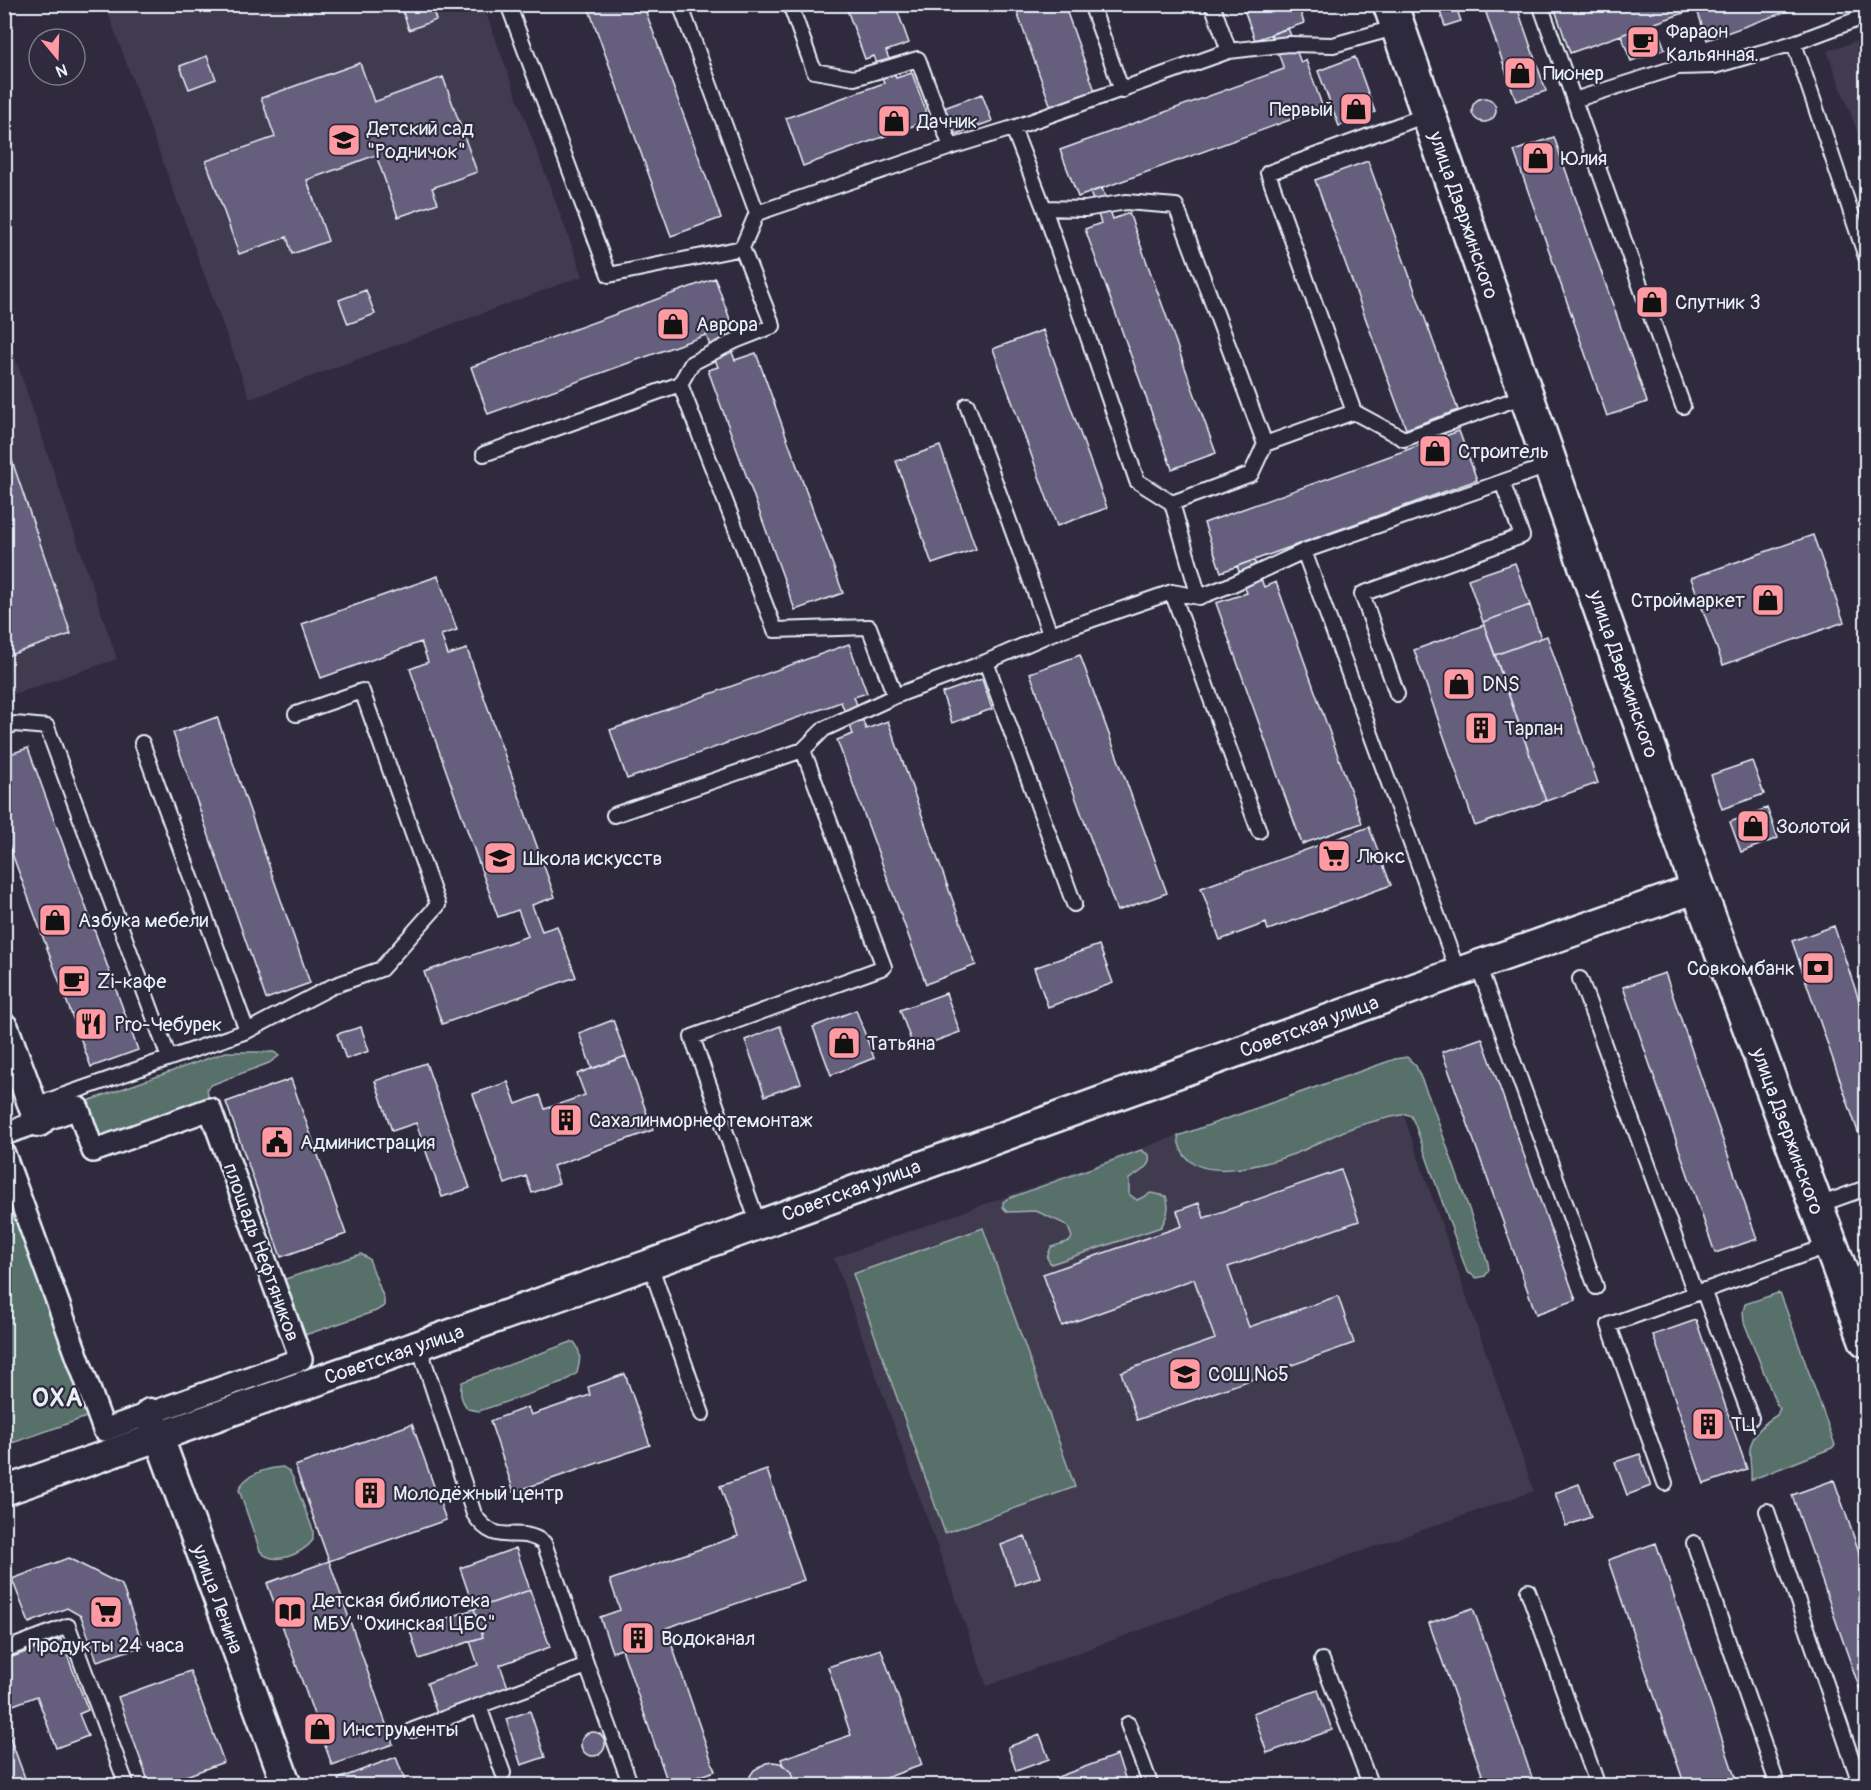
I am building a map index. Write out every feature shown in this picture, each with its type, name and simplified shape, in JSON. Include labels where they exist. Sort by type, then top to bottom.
[{"type":"street","name":"улица Дзержинского","points":[[1394,16],[1698,888],[1866,1338]]},
{"type":"street","name":"Советская улица","points":[[4,1491],[154,1425],[418,1346],[1698,888]]},
{"type":"street","points":[[4,1028],[36,1114]]},
{"type":"street","name":"площадь Нефтяников","points":[[4,1134],[36,1114],[78,1108],[93,1151],[210,1108],[301,1359],[154,1425],[104,1430],[4,1154]]},
{"type":"street","name":"улица Ленина","points":[[154,1425],[287,1785]]},
{"type":"lane","points":[[508,4],[609,275],[742,248]]},
{"type":"lane","points":[[484,454],[680,384],[692,363],[735,341],[773,326],[742,248],[757,213],[680,4]]},
{"type":"lane","points":[[790,4],[814,71],[854,78],[918,59],[951,147]]},
{"type":"lane","points":[[1091,4],[1122,91]]},
{"type":"lane","points":[[1212,4],[1229,51]]},
{"type":"lane","points":[[1540,4],[1683,406]]},
{"type":"lane","points":[[757,213],[1122,91],[1229,51],[1289,44],[1333,45],[1394,16]]},
{"type":"lane","points":[[1574,100],[1678,67],[1714,66],[1794,43],[1866,16]]},
{"type":"lane","points":[[1794,43],[1866,257]]},
{"type":"lane","points":[[1429,114],[1268,174],[1354,412],[1404,440],[1527,395]]},
{"type":"lane","points":[[1013,128],[1044,208],[1137,481],[1172,503],[1199,597]]},
{"type":"lane","points":[[1044,208],[1085,209],[1125,202],[1176,206],[1265,444]]},
{"type":"lane","points":[[680,384],[775,630],[869,627],[895,696]]},
{"type":"lane","points":[[967,405],[1050,634]]},
{"type":"lane","points":[[1172,503],[1251,474],[1265,444],[1354,412]]},
{"type":"lane","points":[[614,815],[803,750],[824,729],[895,696],[986,662],[1050,634],[1172,592],[1199,597],[1304,551],[1551,465]]},
{"type":"lane","points":[[1397,694],[1362,594],[1522,536],[1502,482]]},
{"type":"lane","points":[[1304,551],[1596,1287]]},
{"type":"lane","points":[[1172,592],[1259,831]]},
{"type":"lane","points":[[986,662],[1074,904]]},
{"type":"lane","points":[[36,1114],[169,1058],[247,1031],[333,986],[381,969],[438,905],[362,691],[296,714]]},
{"type":"lane","points":[[4,728],[15,724],[47,727],[169,1058]]},
{"type":"lane","points":[[142,743],[247,1031]]},
{"type":"lane","points":[[758,1223],[692,1037],[884,967],[803,750]]},
{"type":"lane","points":[[1580,979],[1699,1291],[1751,1418]]},
{"type":"lane","points":[[1816,1206],[1866,1188]]},
{"type":"lane","points":[[1665,1483],[1609,1325],[1830,1245]]},
{"type":"lane","points":[[650,1263],[702,1414]]},
{"type":"lane","points":[[418,1346],[474,1514],[482,1526],[492,1533],[528,1536],[537,1538],[544,1544],[631,1785]]},
{"type":"lane","points":[[1767,1511],[1861,1785]]},
{"type":"lane","points":[[1694,1543],[1778,1785]]},
{"type":"lane","points":[[1528,1591],[1598,1785]]},
{"type":"lane","points":[[5,1648],[68,1626],[127,1785]]},
{"type":"lane","points":[[1322,1660],[1371,1785]]},
{"type":"lane","points":[[413,1730],[587,1666]]},
{"type":"lane","points":[[479,1706],[503,1773]]},
{"type":"lane","points":[[1128,1724],[1151,1785]]},
{"type":"shaded area","name":"Детский сад \"Родничок\"","points":[[105,5],[483,5],[583,276],[250,399]]},
{"type":"shaded area","points":[[1866,38],[1866,155],[1827,51]]},
{"type":"shaded area","points":[[9,339],[117,659],[5,697],[4,341]]},
{"type":"shaded area","name":"СОШ №5","points":[[1385,1061],[1534,1491],[1253,1589],[987,1686],[834,1258]]},
{"type":"green space","points":[[226,1052],[274,1052],[279,1056],[269,1063],[207,1088],[210,1109],[93,1151],[82,1103]]},
{"type":"green space","points":[[1407,1057],[1416,1066],[1433,1107],[1488,1263],[1489,1270],[1485,1276],[1477,1278],[1467,1272],[1411,1116],[1406,1114],[1363,1124],[1294,1154],[1245,1167],[1208,1168],[1193,1163],[1183,1153],[1178,1136],[1395,1059]]},
{"type":"green space","points":[[1141,1150],[1149,1155],[1148,1163],[1144,1169],[1129,1179],[1129,1194],[1137,1200],[1151,1193],[1166,1196],[1167,1212],[1161,1227],[1051,1264],[1047,1258],[1051,1247],[1070,1241],[1072,1237],[1067,1225],[1036,1211],[1007,1212],[1003,1207],[1003,1202],[1007,1199]]},
{"type":"green space","points":[[5,1162],[95,1414],[4,1446]]},
{"type":"green space","points":[[983,1228],[1075,1487],[945,1533],[853,1274]]},
{"type":"green space","points":[[361,1254],[369,1259],[384,1299],[384,1306],[376,1311],[293,1339],[273,1283]]},
{"type":"green space","points":[[1778,1293],[1781,1295],[1835,1445],[1751,1480],[1750,1453],[1753,1438],[1768,1421],[1777,1415],[1780,1408],[1744,1322],[1743,1311],[1745,1304]]},
{"type":"green space","points":[[571,1342],[577,1345],[578,1369],[577,1373],[562,1383],[479,1411],[468,1409],[464,1403],[461,1396],[462,1382]]},
{"type":"green space","points":[[283,1467],[293,1478],[313,1530],[313,1540],[295,1554],[272,1558],[260,1551],[239,1490],[251,1476],[264,1470]]},
{"type":"building","points":[[431,4],[436,20],[409,30],[401,6]]},
{"type":"building","points":[[587,4],[643,4],[721,218],[671,236]]},
{"type":"building","points":[[845,4],[895,4],[909,43],[886,51],[896,78],[912,73],[929,120],[803,166],[786,118],[884,83],[874,56],[865,59]]},
{"type":"building","points":[[1014,4],[1064,4],[1095,91],[1051,107]]},
{"type":"building","points":[[1242,4],[1298,4],[1304,23],[1255,40]]},
{"type":"building","points":[[1437,4],[1455,4],[1461,21],[1445,26]]},
{"type":"building","points":[[1483,4],[1516,4],[1546,91],[1516,101]]},
{"type":"building","points":[[1553,4],[1693,4],[1695,9],[1570,53]]},
{"type":"building","points":[[1695,4],[1807,4],[1707,40]]},
{"type":"building","name":"Фараон Кальянная.","points":[[1655,23],[1665,49],[1631,61],[1621,35]]},
{"type":"building","points":[[1288,28],[1301,63],[1306,60],[1323,108],[1078,197],[1060,150],[1284,69],[1271,34]]},
{"type":"building","points":[[207,56],[216,79],[189,89],[180,66]]},
{"type":"building","points":[[1355,57],[1375,112],[1339,126],[1318,71]]},
{"type":"building","points":[[360,63],[374,102],[443,77],[477,172],[432,188],[438,203],[398,217],[376,155],[307,180],[328,241],[292,254],[287,237],[239,254],[206,161],[275,137],[261,98]]},
{"type":"building","points":[[982,94],[992,121],[953,135],[944,108]]},
{"type":"building","points":[[1484,98],[1492,102],[1496,110],[1492,118],[1484,122],[1476,118],[1472,110],[1476,102]]},
{"type":"building","points":[[1554,137],[1647,402],[1607,416],[1514,151]]},
{"type":"building","points":[[1368,161],[1458,410],[1406,429],[1315,180]]},
{"type":"building","points":[[1102,188],[1113,219],[1129,213],[1216,453],[1172,469],[1085,229],[1101,223],[1090,192]]},
{"type":"building","points":[[715,278],[732,325],[723,329],[735,360],[756,353],[843,593],[795,610],[708,370],[718,367],[706,335],[488,414],[471,367]]},
{"type":"building","points":[[366,290],[375,314],[348,324],[339,300]]},
{"type":"building","points":[[1043,330],[1107,508],[1057,526],[993,349]]},
{"type":"building","points":[[1438,417],[1445,436],[1459,431],[1477,480],[1221,572],[1204,523],[1423,444],[1417,425]]},
{"type":"building","points":[[940,446],[976,549],[932,564],[896,461]]},
{"type":"building","points":[[8,449],[71,634],[4,657],[4,450]]},
{"type":"building","name":"Строймаркет","points":[[1813,535],[1844,622],[1723,665],[1691,578]]},
{"type":"building","points":[[1254,560],[1264,587],[1276,582],[1362,823],[1302,844],[1216,603],[1247,593],[1237,566]]},
{"type":"building","points":[[1515,563],[1530,605],[1483,622],[1468,579]]},
{"type":"building","points":[[438,576],[457,630],[441,635],[448,655],[467,649],[555,897],[532,905],[542,931],[557,926],[576,977],[442,1024],[424,972],[528,936],[518,910],[498,917],[410,669],[428,662],[421,642],[321,678],[302,624]]},
{"type":"building","points":[[1530,605],[1541,638],[1495,655],[1483,622]]},
{"type":"building","name":"Тарпан","points":[[1484,625],[1546,801],[1475,826],[1414,650]]},
{"type":"building","points":[[1547,636],[1598,783],[1546,801],[1495,655]]},
{"type":"building","points":[[849,644],[867,693],[854,697],[866,729],[888,721],[976,965],[926,984],[837,740],[853,734],[841,702],[627,779],[610,730]]},
{"type":"building","points":[[1080,655],[1167,893],[1117,911],[1030,673]]},
{"type":"building","points":[[982,679],[992,709],[952,723],[942,693]]},
{"type":"building","points":[[217,717],[310,983],[266,999],[173,733]]},
{"type":"building","points":[[28,748],[138,1050],[91,1067],[4,832],[4,756]]},
{"type":"building","points":[[1752,761],[1764,794],[1722,809],[1711,775]]},
{"type":"building","points":[[1767,808],[1778,838],[1741,852],[1730,822]]},
{"type":"building","name":"Люкс","points":[[1369,827],[1391,885],[1268,930],[1266,923],[1220,940],[1201,888]]},
{"type":"building","points":[[1834,926],[1866,1021],[1866,1129],[1858,1132],[1792,941]]},
{"type":"building","points":[[1099,945],[1113,983],[1048,1007],[1034,968]]},
{"type":"building","points":[[1665,973],[1757,1239],[1715,1253],[1623,987]]},
{"type":"building","points":[[946,993],[960,1032],[914,1049],[900,1010]]},
{"type":"building","name":"Татьяна","points":[[856,1010],[874,1058],[831,1075],[813,1027]]},
{"type":"building","points":[[613,1020],[626,1056],[592,1069],[579,1033]]},
{"type":"building","points":[[780,1026],[801,1083],[765,1096],[745,1040]]},
{"type":"building","points":[[361,1027],[369,1051],[346,1059],[337,1034]]},
{"type":"building","points":[[1482,1038],[1576,1300],[1536,1314],[1442,1052]]},
{"type":"building","name":"Сахалинморнефтемонтаж","points":[[626,1056],[653,1130],[553,1166],[559,1183],[532,1193],[526,1176],[505,1184],[473,1094],[508,1082],[516,1104],[540,1095],[545,1109],[585,1095],[577,1074]]},
{"type":"building","points":[[426,1063],[470,1188],[442,1197],[416,1123],[392,1131],[375,1081]]},
{"type":"building","name":"Администрация","points":[[291,1079],[346,1234],[281,1257],[226,1102]]},
{"type":"building","points":[[1341,1170],[1359,1221],[1228,1267],[1249,1327],[1338,1296],[1354,1343],[1137,1420],[1121,1372],[1215,1339],[1194,1279],[1062,1326],[1043,1274],[1182,1226],[1177,1211],[1199,1203],[1204,1218]]},
{"type":"building","name":"ТЦ","points":[[1696,1320],[1747,1469],[1704,1484],[1653,1335]]},
{"type":"building","points":[[625,1374],[650,1445],[514,1492],[490,1421],[528,1407],[531,1415],[590,1395],[588,1387]]},
{"type":"building","name":"Молодёжный центр","points":[[412,1424],[446,1520],[329,1561],[295,1466]]},
{"type":"building","points":[[1640,1454],[1651,1486],[1627,1495],[1615,1462]]},
{"type":"building","name":"Водоканал","points":[[767,1470],[804,1580],[666,1628],[715,1771],[669,1786],[622,1649],[612,1652],[600,1617],[620,1610],[610,1580],[738,1536],[720,1486]]},
{"type":"building","points":[[1834,1480],[1866,1572],[1866,1707],[1792,1495]]},
{"type":"building","points":[[1579,1484],[1591,1517],[1566,1526],[1555,1493]]},
{"type":"building","points":[[1025,1536],[1040,1577],[1015,1585],[1001,1545]]},
{"type":"building","points":[[1656,1543],[1738,1786],[1685,1786],[1608,1560]]},
{"type":"building","points":[[516,1548],[530,1590],[474,1609],[460,1568]]},
{"type":"building","points":[[68,1558],[122,1585],[143,1646],[97,1661],[81,1616],[67,1608],[29,1623],[12,1579]]},
{"type":"building","points":[[329,1561],[393,1744],[332,1765],[267,1583]]},
{"type":"building","points":[[530,1590],[550,1647],[500,1665],[509,1690],[437,1714],[427,1683],[478,1665],[470,1641],[483,1637],[474,1609]]},
{"type":"building","points":[[1473,1608],[1535,1786],[1486,1786],[1429,1623]]},
{"type":"building","points":[[474,1609],[483,1637],[419,1659],[410,1631]]},
{"type":"building","points":[[61,1639],[88,1710],[79,1714],[88,1736],[56,1748],[37,1696],[8,1707],[4,1697],[4,1660]]},
{"type":"building","points":[[881,1649],[922,1765],[863,1786],[795,1786],[791,1772],[783,1765],[781,1759],[851,1735],[828,1667]]},
{"type":"building","points":[[190,1671],[224,1762],[159,1786],[150,1786],[118,1697]]},
{"type":"building","points":[[1318,1690],[1332,1730],[1267,1753],[1253,1713]]},
{"type":"building","points":[[530,1711],[545,1757],[521,1765],[506,1719]]},
{"type":"building","points":[[8,1732],[28,1786],[4,1786],[4,1733]]},
{"type":"building","points":[[593,1732],[601,1736],[605,1744],[601,1752],[593,1756],[585,1752],[581,1744],[585,1736]]},
{"type":"building","points":[[1040,1735],[1049,1759],[1016,1771],[1008,1747]]},
{"type":"building","points":[[1117,1755],[1128,1786],[1058,1786],[1055,1778]]},
{"type":"building","points":[[396,1757],[407,1786],[341,1786],[338,1779]]},
{"type":"building","points":[[773,1762],[780,1763],[791,1772],[795,1786],[749,1786],[750,1776],[754,1770]]},
{"type":"place","name":"Фараон Кальянная.","points":[[1643,42]]},
{"type":"place","name":"Пионер","points":[[1520,73]]},
{"type":"place","name":"Первый","points":[[1356,109]]},
{"type":"place","name":"Дачник","points":[[894,121]]},
{"type":"place","name":"Детский сад \"Родничок\"","points":[[344,140]]},
{"type":"place","name":"Юлия","points":[[1538,158]]},
{"type":"place","name":"Спутник 3","points":[[1652,302]]},
{"type":"place","name":"Аврора","points":[[673,324]]},
{"type":"place","name":"Строитель","points":[[1435,451]]},
{"type":"place","name":"Строймаркет","points":[[1768,600]]},
{"type":"place","name":"DNS","points":[[1459,684]]},
{"type":"place","name":"Тарпан","points":[[1481,728]]},
{"type":"place","name":"Золотой","points":[[1753,826]]},
{"type":"place","name":"Люкс","points":[[1334,856]]},
{"type":"place","name":"Школа искусств","points":[[500,858]]},
{"type":"place","name":"Азбука мебели","points":[[55,920]]},
{"type":"place","name":"Совкомбанк","points":[[1818,968]]},
{"type":"place","name":"Zi-кафе","points":[[74,981]]},
{"type":"place","name":"Pro-Чебурек","points":[[91,1024]]},
{"type":"place","name":"Татьяна","points":[[844,1043]]},
{"type":"place","name":"Сахалинморнефтемонтаж","points":[[566,1120]]},
{"type":"place","name":"Администрация","points":[[277,1142]]},
{"type":"place","name":"СОШ №5","points":[[1185,1374]]},
{"type":"place","name":"ТЦ","points":[[1708,1424]]},
{"type":"place","name":"Молодёжный центр","points":[[370,1493]]},
{"type":"place","name":"Продукты 24 часа","points":[[106,1612]]},
{"type":"place","name":"Детская библиотека МБУ \"Охинская ЦБС\"","points":[[290,1612]]},
{"type":"place","name":"Водоканал","points":[[638,1638]]},
{"type":"place","name":"Инструменты","points":[[320,1729]]},
{"type":"district","name":"ОХА","points":[[58,1397]]}]
